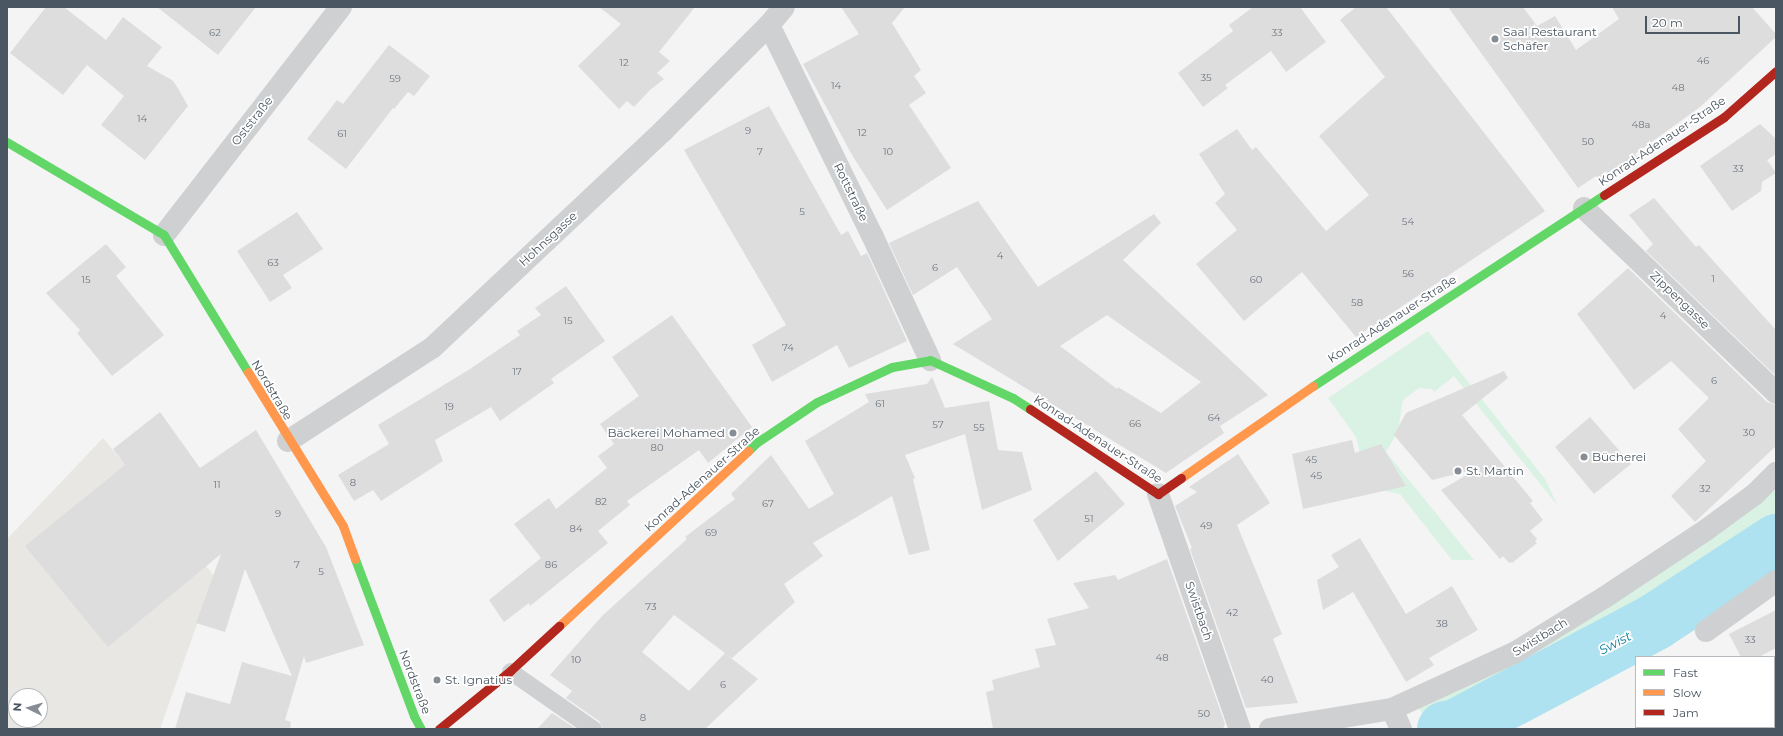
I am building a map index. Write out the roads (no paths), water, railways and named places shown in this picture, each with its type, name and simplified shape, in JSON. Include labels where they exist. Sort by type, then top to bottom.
[{"type":"main road","name":"Konrad-Adenauer-Straße","points":[[439,729],[510,671],[756,443],[818,402],[892,367],[930,360],[1013,398],[1158,494],[1334,371],[1724,117],[1776,71]]},
{"type":"main road","name":"Nordstraße","points":[[7,142],[164,235],[288,441],[343,526],[414,716],[421,729]]},
{"type":"street","name":"Oststraße","points":[[164,235],[341,7]]},
{"type":"street","name":"Hohnsgasse","points":[[288,441],[432,348],[664,130],[769,25],[784,7]]},
{"type":"street","name":"Rottstraße","points":[[769,25],[872,235],[930,360]]},
{"type":"street","name":"Zippengasse","points":[[1584,208],[1776,393]]},
{"type":"street","name":"Swistbach","points":[[1270,729],[1397,719],[1514,653],[1605,597],[1706,530],[1755,494],[1776,473]]},
{"type":"street","name":"Swistbach","points":[[1158,494],[1240,729]]},
{"type":"street","points":[[1706,631],[1776,581]]},
{"type":"lane","points":[[510,671],[593,729]]},
{"type":"waterway","name":"Swist","points":[[1445,729],[1456,727],[1655,621],[1776,542]]},
{"type":"place","name":"Saal Restaurant Schäfer","points":[[1495,39]]},
{"type":"place","name":"Bäckerei Mohamed","points":[[733,433]]},
{"type":"place","name":"Bücherei","points":[[1584,457]]},
{"type":"place","name":"St. Martin","points":[[1458,471]]},
{"type":"place","name":"St. Ignatius","points":[[437,680]]}]
